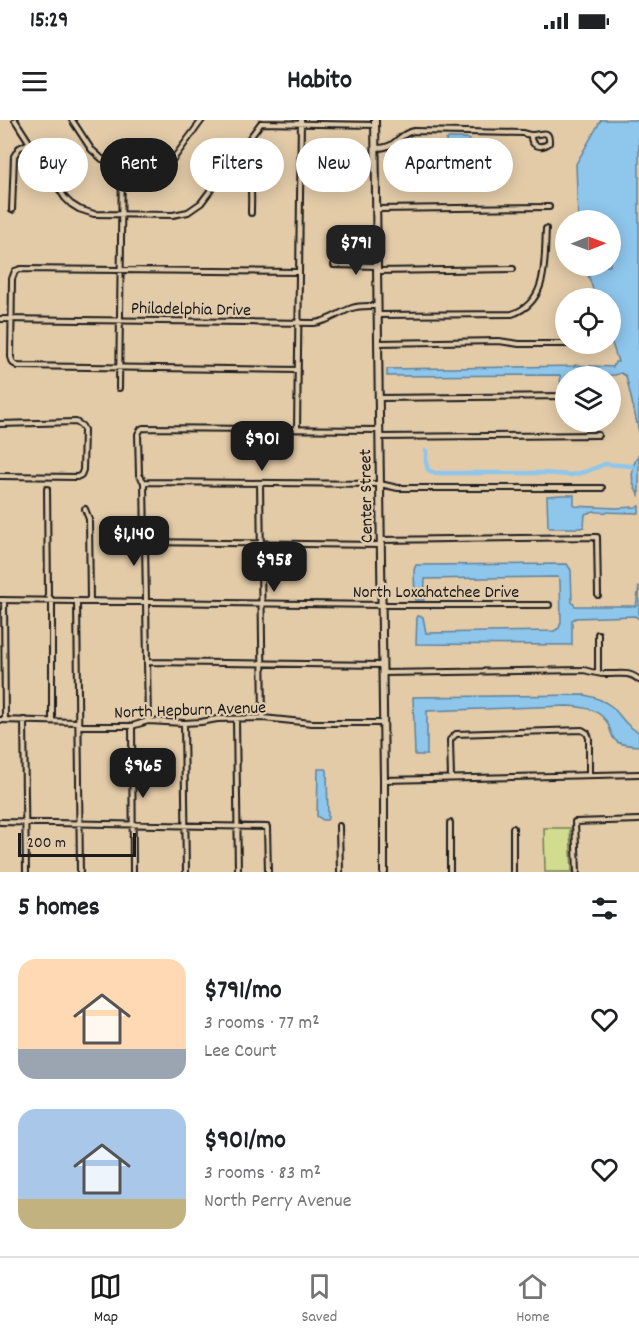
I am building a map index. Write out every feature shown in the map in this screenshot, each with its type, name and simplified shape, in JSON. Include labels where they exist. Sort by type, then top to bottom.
[{"type":"street","points":[[15,120],[26,138]]},
{"type":"street","points":[[72,120],[91,149],[100,158]]},
{"type":"street","points":[[178,152],[202,120]]},
{"type":"street","points":[[249,138],[260,122],[375,122]]},
{"type":"street","points":[[297,429],[301,122]]},
{"type":"street","name":"Center Street","points":[[375,122],[384,872]]},
{"type":"street","points":[[376,148],[390,146],[403,135],[414,131],[531,135],[542,133],[546,134],[550,140],[549,143],[547,146],[537,146],[532,143],[531,135]]},
{"type":"street","points":[[12,210],[14,156],[18,150]]},
{"type":"street","points":[[61,192],[71,204],[91,213],[173,215],[188,212],[204,200],[210,192]]},
{"type":"street","points":[[119,388],[122,192]]},
{"type":"street","points":[[250,192],[251,213]]},
{"type":"street","points":[[377,209],[549,207]]},
{"type":"street","points":[[378,315],[512,314],[520,311],[540,288],[546,229]]},
{"type":"street","points":[[334,266],[513,269]]},
{"type":"street","points":[[298,370],[15,365],[11,357],[11,319],[12,279],[15,271],[21,269],[299,272]]},
{"type":"street","name":"Philadelphia Drive","points":[[0,319],[298,323],[319,322],[357,307],[378,306]]},
{"type":"street","points":[[378,343],[499,341],[518,344],[555,344]]},
{"type":"street","points":[[379,398],[555,396]]},
{"type":"street","points":[[0,424],[76,422],[84,430],[81,475],[77,477],[0,476]]},
{"type":"street","points":[[148,721],[144,482],[139,475],[138,434],[141,429],[297,429],[379,434],[598,435]]},
{"type":"street","points":[[144,482],[380,484],[398,488],[602,488]]},
{"type":"street","points":[[260,483],[263,718]]},
{"type":"street","points":[[46,489],[48,595],[51,601],[52,721]]},
{"type":"street","points":[[85,509],[89,519],[90,601]]},
{"type":"street","points":[[145,542],[381,542],[597,537],[598,595]]},
{"type":"street","points":[[2,600],[2,720]]},
{"type":"street","name":"North Loxahatchee Drive","points":[[2,600],[382,605],[549,604]]},
{"type":"street","points":[[77,601],[80,872]]},
{"type":"street","points":[[598,634],[598,673]]},
{"type":"street","points":[[147,662],[382,665]]},
{"type":"street","points":[[382,673],[584,670],[604,674],[634,675],[639,680]]},
{"type":"street","points":[[236,718],[238,872]]},
{"type":"street","name":"North Hepburn Avenue","points":[[2,720],[78,722],[81,726],[132,726],[148,721],[184,723],[236,718],[312,723],[383,723]]},
{"type":"street","points":[[24,720],[26,872]]},
{"type":"street","points":[[184,723],[186,872]]},
{"type":"street","points":[[132,726],[133,872]]},
{"type":"street","points":[[451,778],[450,740],[456,734],[582,730],[588,736],[590,775]]},
{"type":"street","points":[[384,780],[639,774]]},
{"type":"street","points":[[577,872],[575,822],[639,820]]},
{"type":"street","points":[[0,822],[267,827],[268,872]]},
{"type":"street","points":[[450,823],[450,872]]},
{"type":"street","points":[[339,826],[340,872]]},
{"type":"street","points":[[513,828],[513,872]]},
{"type":"green space","points":[[544,828],[570,828],[572,872],[545,872]]},
{"type":"water","points":[[601,120],[639,120],[639,432],[626,376],[621,373],[621,366],[613,366],[615,362],[618,362],[615,354],[621,354],[621,288],[593,288],[588,276],[621,276],[621,210],[578,210],[576,164]]},
{"type":"water","points":[[555,366],[555,375],[387,376],[387,369]]},
{"type":"water","points":[[639,454],[639,495],[632,474]]},
{"type":"water","points":[[574,495],[574,506],[616,508],[639,506],[639,513],[594,511],[585,514],[584,527],[550,528],[548,526],[547,496]]},
{"type":"water","points":[[567,564],[571,570],[572,602],[575,606],[636,606],[639,586],[639,619],[635,616],[576,618],[572,620],[572,645],[416,644],[417,616],[423,617],[426,633],[554,631],[559,628],[561,622],[558,577],[425,579],[424,600],[415,600],[414,570],[416,565]]},
{"type":"water","points":[[585,695],[598,699],[615,709],[627,724],[639,732],[639,746],[617,742],[603,717],[584,708],[567,706],[427,711],[427,755],[415,755],[413,697]]},
{"type":"water","points":[[318,769],[327,770],[327,820],[317,816]]},
{"type":"waterway","points":[[426,451],[428,470],[435,473],[571,475],[605,464],[632,466]]}]
